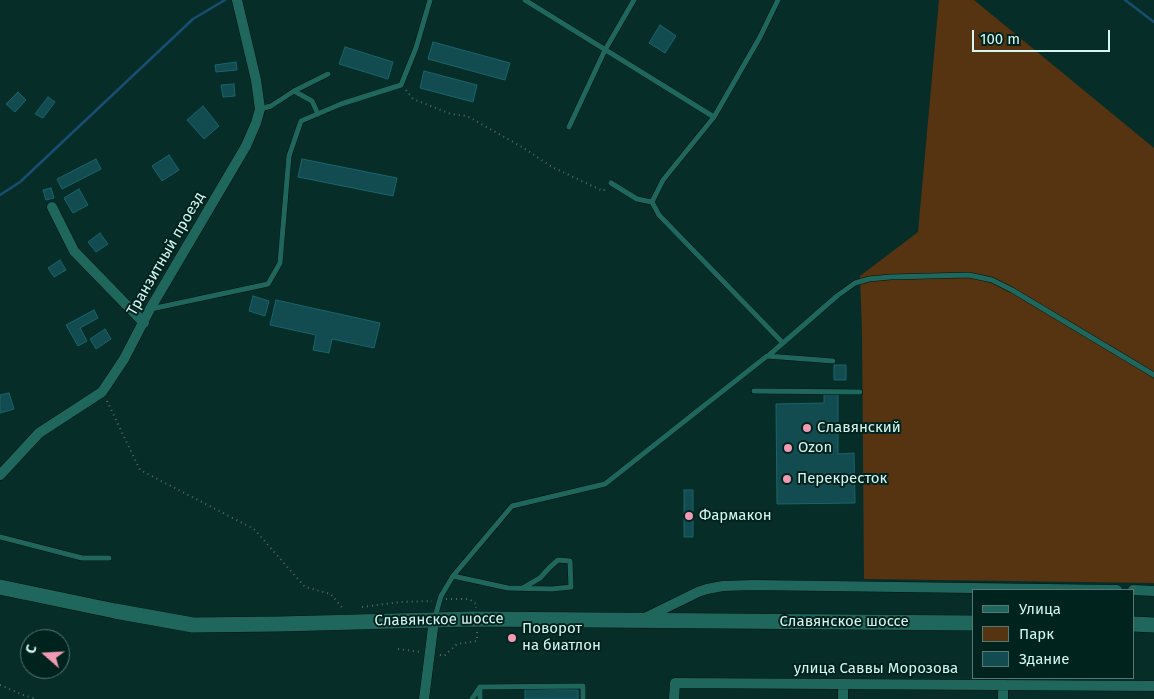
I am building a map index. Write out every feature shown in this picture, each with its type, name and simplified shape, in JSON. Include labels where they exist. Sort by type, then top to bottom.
[{"type":"main road","name":"Славянское шоссе","points":[[0,586],[115,611],[193,625],[472,618],[972,623]]},
{"type":"main road","points":[[1134,624],[1154,625]]},
{"type":"street","name":"Транзитный проезд","points":[[0,476],[39,432],[102,392],[124,359],[150,309],[246,146],[260,109],[256,80],[237,0]]},
{"type":"street","points":[[52,207],[74,251],[144,323]]},
{"type":"street","points":[[644,619],[707,588],[723,586],[1044,589]]},
{"type":"street","points":[[1134,590],[1154,591]]},
{"type":"street","points":[[424,699],[434,620]]},
{"type":"street","name":"улица Саввы Морозова","points":[[674,699],[674,683],[1154,686]]},
{"type":"street","points":[[843,684],[843,699]]},
{"type":"street","points":[[1003,685],[1003,699]]},
{"type":"lane","points":[[150,309],[268,284],[280,263],[289,156],[301,121],[341,104],[401,85],[416,48],[430,0]]},
{"type":"lane","points":[[525,0],[714,117]]},
{"type":"lane","points":[[569,127],[605,50],[634,0]]},
{"type":"lane","points":[[652,202],[663,180],[714,117],[760,37],[778,0]]},
{"type":"lane","points":[[260,109],[271,106],[294,91],[328,74]]},
{"type":"lane","points":[[294,91],[312,101],[318,114]]},
{"type":"lane","points":[[612,183],[637,198],[652,202],[659,215],[783,343]]},
{"type":"lane","points":[[434,620],[441,596],[453,576],[512,506],[605,484],[767,356],[855,283],[868,279],[890,277],[969,275],[992,280],[1154,375]]},
{"type":"lane","points":[[767,356],[833,361]]},
{"type":"lane","points":[[754,390],[860,392]]},
{"type":"lane","points":[[0,537],[82,558],[109,558]]},
{"type":"lane","points":[[453,576],[508,588],[552,589],[571,587],[570,561],[558,560],[540,578],[523,588]]},
{"type":"lane","points":[[480,687],[583,686],[583,699]]},
{"type":"lane","points":[[472,699],[480,687]]},
{"type":"lane","points":[[480,687],[480,699]]},
{"type":"path","points":[[401,85],[413,99],[451,114],[467,116],[552,166],[582,181],[603,190],[612,183]]},
{"type":"path","points":[[102,392],[140,470],[254,529],[305,587],[331,594],[353,622]]},
{"type":"path","points":[[362,607],[401,602]]},
{"type":"path","points":[[0,685],[23,696],[38,699]]},
{"type":"green space","points":[[939,0],[974,0],[1154,148],[1154,583],[864,579],[860,276],[918,232]]},
{"type":"building","points":[[660,25],[676,36],[665,53],[649,43]]},
{"type":"building","points":[[433,42],[510,63],[505,80],[428,59]]},
{"type":"building","points":[[345,47],[393,62],[388,79],[339,64]]},
{"type":"building","points":[[236,62],[237,70],[216,72],[215,65]]},
{"type":"building","points":[[424,71],[477,85],[473,102],[420,88]]},
{"type":"building","points":[[234,84],[235,96],[223,97],[221,85]]},
{"type":"building","points":[[18,92],[26,100],[15,112],[6,104]]},
{"type":"building","points":[[48,97],[55,102],[43,118],[35,114]]},
{"type":"building","points":[[203,106],[219,126],[204,139],[187,120]]},
{"type":"building","points":[[169,155],[179,170],[162,181],[152,166]]},
{"type":"building","points":[[96,159],[101,169],[62,189],[57,179]]},
{"type":"building","points":[[302,159],[397,178],[393,196],[298,177]]},
{"type":"building","points":[[51,188],[54,198],[46,200],[43,190]]},
{"type":"building","points":[[79,189],[88,205],[73,213],[64,198]]},
{"type":"building","points":[[100,233],[108,244],[96,252],[88,242]]},
{"type":"building","points":[[60,260],[66,270],[54,277],[48,268]]},
{"type":"building","points":[[253,296],[269,301],[265,316],[249,311]]},
{"type":"building","points":[[276,300],[380,323],[374,348],[332,339],[329,353],[313,350],[316,335],[270,325]]},
{"type":"building","points":[[94,310],[98,318],[80,328],[87,341],[78,346],[66,325]]},
{"type":"building","points":[[105,329],[111,339],[96,349],[90,339]]},
{"type":"building","points":[[834,365],[846,365],[846,380],[834,380]]},
{"type":"building","points":[[9,393],[14,409],[0,413],[0,395]]},
{"type":"building","name":"Славянский","points":[[824,394],[838,394],[838,454],[854,453],[855,503],[777,504],[776,404],[824,403]]},
{"type":"building","points":[[684,490],[693,490],[693,537],[684,537]]},
{"type":"building","points":[[525,689],[578,690],[578,699],[525,699]]},
{"type":"waterway","points":[[0,195],[20,182],[193,19],[225,0]]},
{"type":"waterway","points":[[1125,0],[1154,22]]},
{"type":"place","name":"Славянский","points":[[807,428]]},
{"type":"place","name":"Ozon","points":[[788,448]]},
{"type":"place","name":"Перекресток","points":[[787,479]]},
{"type":"place","name":"Фармакон","points":[[689,516]]},
{"type":"place","name":"Поворот на биатлон","points":[[512,638]]}]
